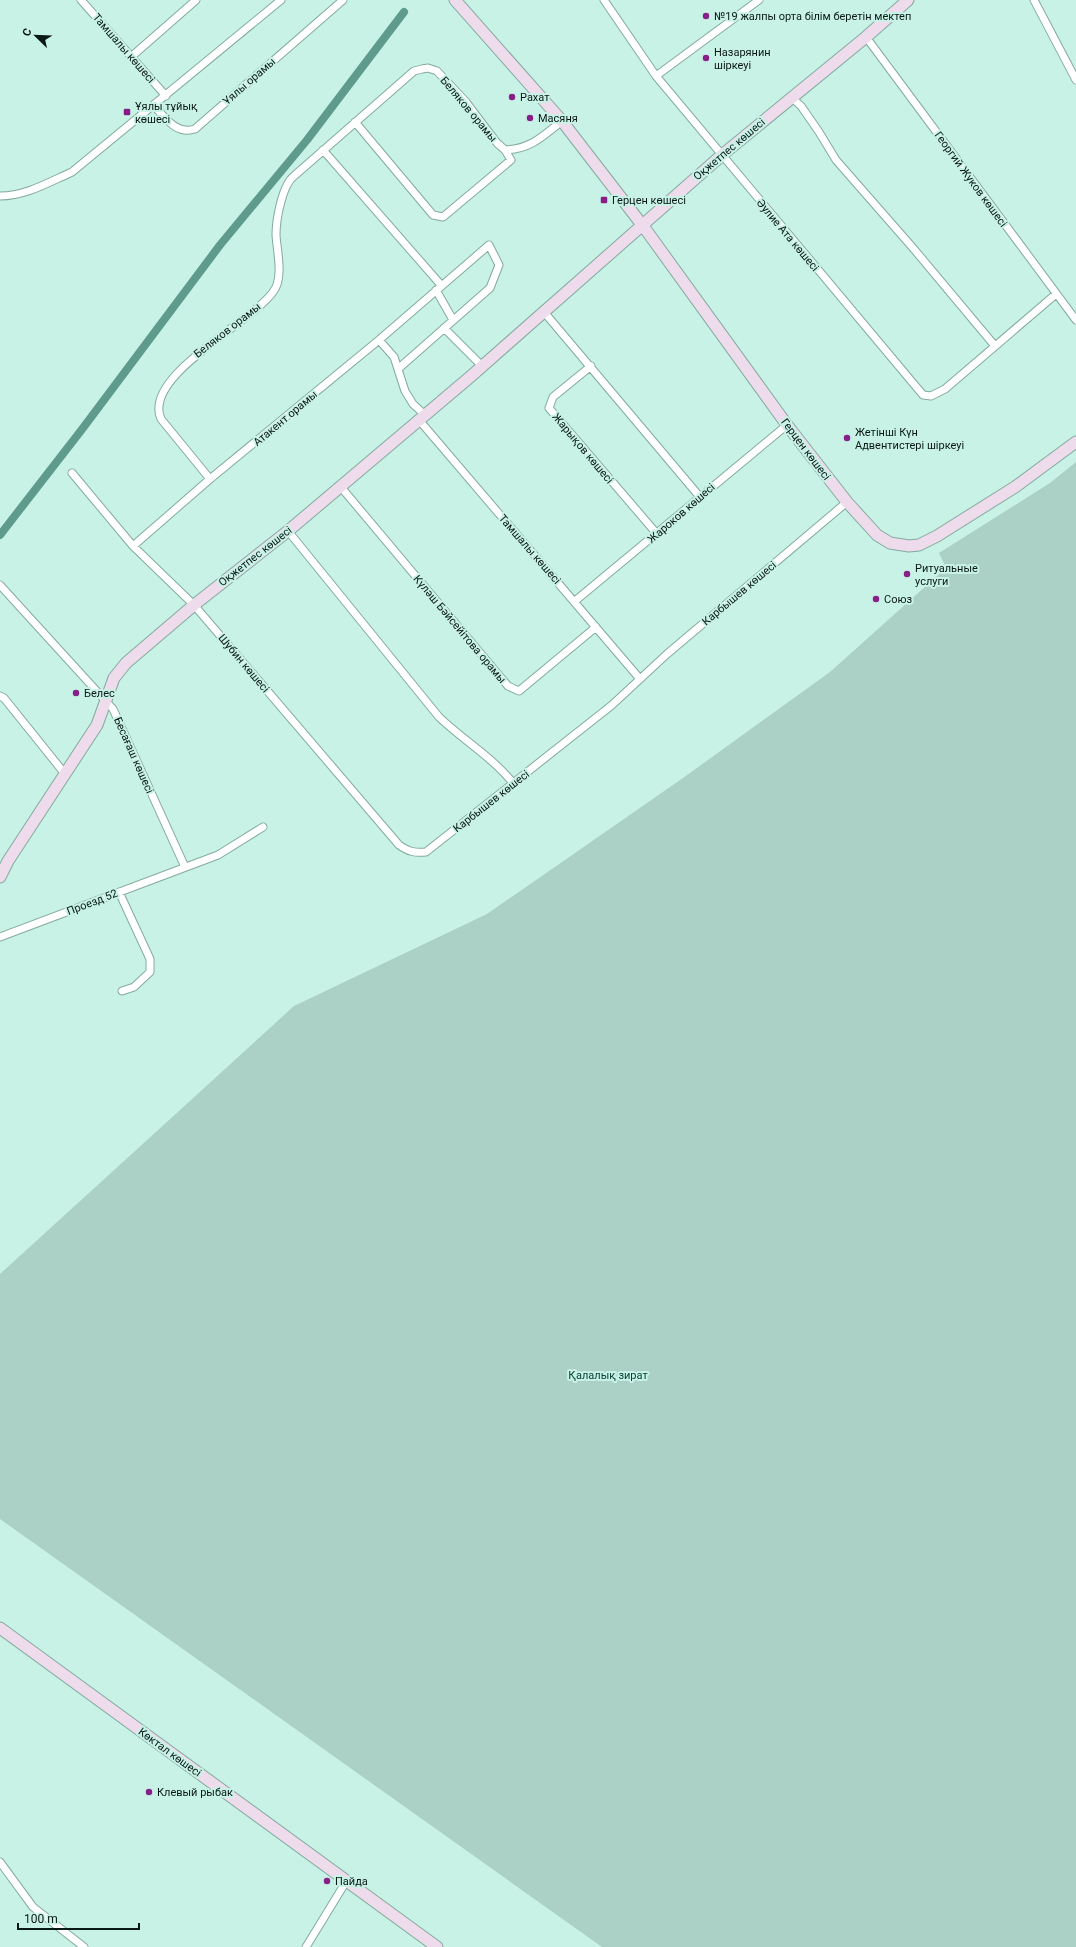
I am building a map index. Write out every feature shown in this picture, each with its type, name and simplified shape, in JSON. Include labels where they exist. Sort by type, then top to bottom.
[{"type":"street","name":"Тамшалы көшесі","points":[[82,0],[166,96]]},
{"type":"street","points":[[131,57],[196,0]]},
{"type":"street","points":[[0,196],[10,196],[32,190],[72,172],[282,0]]},
{"type":"street","name":"Ұялы орамы","points":[[154,106],[174,127],[183,131],[195,129],[343,0]]},
{"type":"street","name":"Герцен көшесі","points":[[455,0],[562,121],[787,424],[847,502]]},
{"type":"street","name":"Әулие Ата көшесі","points":[[604,0],[656,76],[923,395],[931,396],[945,389],[1056,294]]},
{"type":"street","points":[[656,76],[758,0]]},
{"type":"street","name":"Оқжетпес көшесі","points":[[0,877],[8,861],[97,724],[114,678],[122,667],[194,605],[288,530],[422,418],[544,312],[640,225],[722,155],[866,37],[908,0]]},
{"type":"street","points":[[1034,0],[1076,80]]},
{"type":"street","name":"Георгий Жуков көшесі","points":[[866,37],[1076,320]]},
{"type":"street","name":"Беляков орамы","points":[[210,479],[160,419],[158,406],[161,395],[182,367],[197,354],[244,320],[273,293],[278,284],[276,233],[283,193],[288,180],[414,72],[428,68],[434,69],[455,89],[497,143],[505,150]]},
{"type":"street","points":[[792,98],[801,106],[836,160],[995,346]]},
{"type":"street","points":[[355,122],[433,215],[443,217],[510,160],[505,150],[519,149],[531,144],[562,121]]},
{"type":"street","points":[[324,150],[439,287],[453,320],[399,368]]},
{"type":"street","name":"Атакент орамы","points":[[133,546],[210,479],[379,340],[489,245],[500,265],[497,274],[490,288],[453,320]]},
{"type":"street","points":[[544,312],[700,496]]},
{"type":"street","points":[[444,328],[482,366]]},
{"type":"street","name":"Тамшалы көшесі","points":[[379,340],[394,357],[399,368],[405,391],[422,418],[640,678]]},
{"type":"street","name":"Жарықов көшесі","points":[[591,366],[553,397],[549,408],[657,534]]},
{"type":"street","name":"Жароков көшесі","points":[[575,601],[787,424]]},
{"type":"street","points":[[847,502],[877,535],[890,543],[910,546],[919,545],[937,536],[1015,488],[1076,442]]},
{"type":"street","name":"Шубин көшесі","points":[[72,473],[133,546],[194,605],[399,844],[407,850],[415,853]]},
{"type":"street","name":"Күләш Бәйсейітова орамы","points":[[340,486],[512,689],[519,691],[596,627]]},
{"type":"street","name":"Карбышев көшесі","points":[[415,853],[426,852],[612,705],[667,654],[847,502]]},
{"type":"street","points":[[288,530],[439,717],[458,735],[493,761],[513,783]]},
{"type":"street","name":"Бесағаш көшесі","points":[[0,585],[107,700],[113,709],[185,866]]},
{"type":"street","points":[[0,696],[4,698],[65,774]]},
{"type":"street","name":"Проезд 52","points":[[0,937],[185,866],[218,855],[263,827]]},
{"type":"street","points":[[119,892],[150,959],[150,972],[134,987],[122,991]]},
{"type":"street","name":"Көктал көшесі","points":[[0,1628],[437,1947]]},
{"type":"street","points":[[0,1862],[33,1907],[84,1947]]},
{"type":"street","points":[[306,1947],[347,1880]]},
{"type":"green space","name":"Қалалық зират","points":[[1076,462],[1076,1947],[602,1947],[0,1519],[0,1274],[294,1006],[487,914],[683,778],[830,672],[946,568],[939,553],[1050,483]]},
{"type":"waterway","points":[[0,535],[83,428],[220,245],[307,140],[404,12]]},
{"type":"place","name":"№19 жалпы орта білім беретін мектеп","points":[[706,16]]},
{"type":"place","name":"Назарянин шіркеуі","points":[[706,58]]},
{"type":"place","name":"Рахат","points":[[512,97]]},
{"type":"place","name":"Ұялы тұйық көшесі","points":[[127,112]]},
{"type":"place","name":"Масяня","points":[[530,118]]},
{"type":"place","name":"Герцен көшесі","points":[[604,200]]},
{"type":"place","name":"Жетінші Күн Адвентистері шіркеуі","points":[[847,438]]},
{"type":"place","name":"Ритуальные услуги","points":[[907,574]]},
{"type":"place","name":"Союз","points":[[876,599]]},
{"type":"place","name":"Белес","points":[[76,693]]},
{"type":"place","name":"Клевый рыбак","points":[[149,1792]]},
{"type":"place","name":"Пайда","points":[[327,1881]]}]
